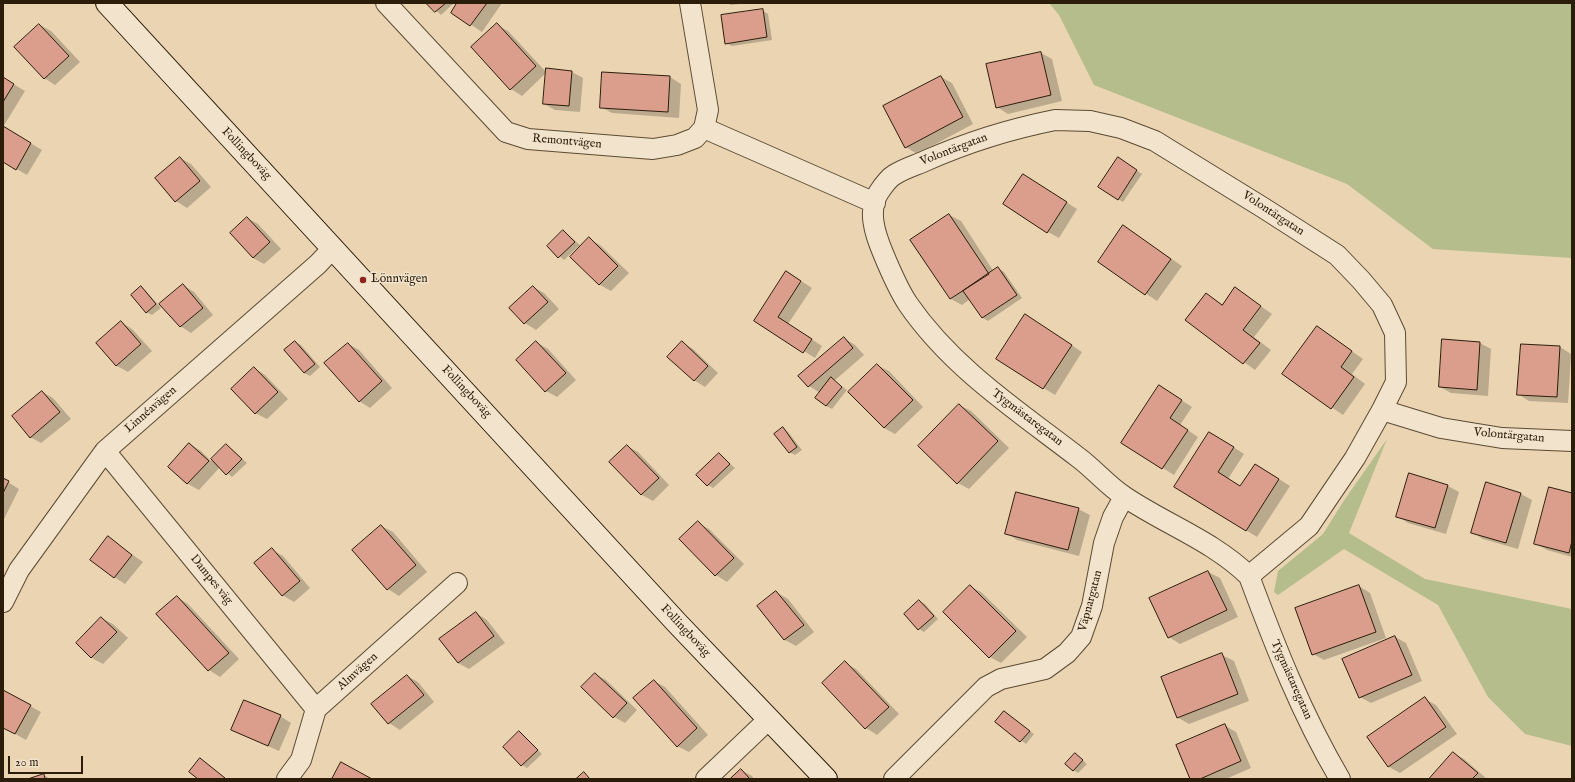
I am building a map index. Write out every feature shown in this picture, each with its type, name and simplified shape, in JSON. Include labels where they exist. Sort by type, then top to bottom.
[{"type":"main road","name":"Follingboväg","points":[[107,3],[677,623],[826,779]]},
{"type":"street","name":"Remontvägen","points":[[386,3],[506,132],[528,139],[654,149],[677,145],[695,138],[704,128]]},
{"type":"street","points":[[690,3],[708,110],[704,128],[875,203]]},
{"type":"street","name":"Volontärgatan","points":[[875,203],[879,192],[894,175],[961,145],[1022,126],[1055,120],[1090,121],[1121,128],[1155,141],[1262,207],[1336,255],[1361,280],[1382,305],[1395,334],[1396,382],[1382,410],[1441,428],[1502,438],[1572,441]]},
{"type":"street","name":"Tygmästaregatan","points":[[875,203],[872,210],[877,240],[890,270],[908,304],[930,331],[967,370],[995,395],[1082,460],[1124,497],[1208,543],[1234,561],[1249,576],[1275,646],[1318,742],[1340,779]]},
{"type":"street","name":"Linnéavägen","points":[[3,602],[19,570],[105,451],[318,264],[333,248]]},
{"type":"street","points":[[1249,576],[1309,526],[1355,458],[1382,410]]},
{"type":"street","name":"Dampes väg","points":[[105,451],[316,709]]},
{"type":"street","name":"Väpnargatan","points":[[894,779],[986,687],[1001,679],[1044,668],[1067,653],[1081,637],[1092,606],[1104,543],[1113,517],[1124,497]]},
{"type":"street","name":"Almvägen","points":[[316,709],[457,583]]},
{"type":"street","points":[[287,779],[301,760],[316,709]]},
{"type":"street","points":[[706,779],[769,719]]},
{"type":"green space","points":[[1049,3],[1572,3],[1572,258],[1433,249],[1347,184],[1094,85],[1059,15]]},
{"type":"green space","points":[[1387,439],[1349,533],[1425,579],[1572,609],[1572,746],[1525,734],[1488,697],[1438,605],[1344,549],[1278,595],[1274,592],[1278,571],[1323,534],[1343,502]]},
{"type":"building","points":[[426,3],[446,3],[435,12]]},
{"type":"building","points":[[457,3],[487,3],[470,26],[451,13]]},
{"type":"building","points":[[763,9],[767,37],[725,44],[721,15]]},
{"type":"building","points":[[497,23],[536,66],[510,90],[471,47]]},
{"type":"building","points":[[39,24],[69,56],[44,79],[14,47]]},
{"type":"building","points":[[1041,52],[1051,95],[996,108],[986,64]]},
{"type":"building","points":[[546,68],[572,71],[569,106],[543,104]]},
{"type":"building","points":[[602,72],[670,76],[668,112],[600,108]]},
{"type":"building","points":[[941,76],[963,117],[905,148],[883,106]]},
{"type":"building","points":[[3,77],[14,84],[3,102]]},
{"type":"building","points":[[3,126],[31,143],[16,170],[3,162]]},
{"type":"building","points":[[180,157],[200,181],[175,202],[155,178]]},
{"type":"building","points":[[1118,157],[1137,170],[1118,200],[1098,187]]},
{"type":"building","points":[[1023,174],[1067,202],[1047,233],[1003,204]]},
{"type":"building","points":[[949,214],[989,274],[950,299],[910,240]]},
{"type":"building","points":[[247,217],[270,242],[253,258],[230,233]]},
{"type":"building","points":[[1123,225],[1171,259],[1145,295],[1098,262]]},
{"type":"building","points":[[563,230],[575,242],[558,258],[547,246]]},
{"type":"building","points":[[589,237],[618,266],[599,285],[570,257]]},
{"type":"building","points":[[998,267],[1017,295],[982,318],[963,291]]},
{"type":"building","points":[[786,271],[801,281],[778,317],[812,339],[803,353],[754,321]]},
{"type":"building","points":[[183,284],[203,308],[180,327],[159,304]]},
{"type":"building","points":[[141,286],[156,304],[146,313],[131,295]]},
{"type":"building","points":[[533,286],[548,302],[524,324],[509,308]]},
{"type":"building","points":[[1235,287],[1261,306],[1243,330],[1260,343],[1243,364],[1185,320],[1206,293],[1222,305]]},
{"type":"building","points":[[1025,314],[1072,345],[1043,389],[996,359]]},
{"type":"building","points":[[121,321],[141,344],[116,366],[96,343]]},
{"type":"building","points":[[1317,326],[1352,351],[1341,367],[1354,377],[1331,409],[1282,374]]},
{"type":"building","points":[[844,337],[853,348],[808,387],[798,376]]},
{"type":"building","points":[[1442,339],[1480,342],[1477,390],[1439,387]]},
{"type":"building","points":[[295,341],[315,364],[304,373],[284,350]]},
{"type":"building","points":[[536,341],[566,373],[545,392],[516,360]]},
{"type":"building","points":[[682,341],[708,366],[694,381],[667,357]]},
{"type":"building","points":[[348,343],[382,381],[359,402],[324,363]]},
{"type":"building","points":[[1521,344],[1560,346],[1557,397],[1517,395]]},
{"type":"building","points":[[877,364],[913,400],[884,428],[848,392]]},
{"type":"building","points":[[254,367],[278,392],[255,414],[231,389]]},
{"type":"building","points":[[831,377],[842,387],[826,406],[815,398]]},
{"type":"building","points":[[1159,385],[1182,400],[1170,418],[1188,430],[1162,469],[1121,443]]},
{"type":"building","points":[[42,391],[60,412],[30,438],[12,416]]},
{"type":"building","points":[[959,404],[998,441],[957,484],[918,446]]},
{"type":"building","points":[[783,427],[797,447],[789,453],[774,434]]},
{"type":"building","points":[[1209,432],[1234,447],[1218,472],[1240,486],[1255,464],[1279,479],[1246,531],[1174,487]]},
{"type":"building","points":[[189,443],[209,461],[187,484],[168,467]]},
{"type":"building","points":[[226,444],[242,459],[226,475],[211,459]]},
{"type":"building","points":[[627,445],[659,478],[641,495],[609,462]]},
{"type":"building","points":[[719,453],[730,464],[707,486],[696,475]]},
{"type":"building","points":[[1409,473],[1448,485],[1435,528],[1396,517]]},
{"type":"building","points":[[3,478],[9,481],[3,493]]},
{"type":"building","points":[[1486,482],[1521,493],[1506,543],[1471,533]]},
{"type":"building","points":[[1549,487],[1572,493],[1572,541],[1569,553],[1534,544]]},
{"type":"building","points":[[1016,492],[1079,508],[1068,550],[1005,534]]},
{"type":"building","points":[[698,521],[734,558],[715,576],[679,539]]},
{"type":"building","points":[[381,525],[416,565],[387,590],[352,550]]},
{"type":"building","points":[[108,536],[132,555],[114,578],[90,560]]},
{"type":"building","points":[[272,548],[300,581],[282,596],[254,563]]},
{"type":"building","points":[[1208,571],[1227,610],[1168,638],[1149,598]]},
{"type":"building","points":[[970,585],[1016,631],[989,658],[943,612]]},
{"type":"building","points":[[1359,585],[1376,632],[1312,655],[1295,608]]},
{"type":"building","points":[[776,591],[804,625],[784,640],[757,606]]},
{"type":"building","points":[[177,596],[229,653],[208,671],[156,614]]},
{"type":"building","points":[[919,600],[934,616],[918,630],[904,614]]},
{"type":"building","points":[[476,612],[494,636],[458,663],[439,639]]},
{"type":"building","points":[[101,617],[117,632],[91,658],[76,643]]},
{"type":"building","points":[[1395,636],[1412,675],[1359,698],[1342,659]]},
{"type":"building","points":[[1222,653],[1238,694],[1177,718],[1161,677]]},
{"type":"building","points":[[845,661],[889,707],[865,729],[822,683]]},
{"type":"building","points":[[595,673],[627,703],[613,718],[581,687]]},
{"type":"building","points":[[407,675],[424,695],[388,724],[371,704]]},
{"type":"building","points":[[654,680],[697,728],[677,747],[633,698]]},
{"type":"building","points":[[3,690],[31,705],[15,734],[3,728]]},
{"type":"building","points":[[1425,697],[1446,727],[1388,767],[1367,737]]},
{"type":"building","points":[[244,700],[281,715],[268,746],[231,730]]},
{"type":"building","points":[[1004,711],[1030,731],[1020,742],[995,722]]},
{"type":"building","points":[[1225,724],[1241,761],[1200,779],[1190,779],[1176,745]]},
{"type":"building","points":[[519,731],[538,750],[521,766],[503,747]]},
{"type":"building","points":[[1453,752],[1478,773],[1472,779],[1429,779]]},
{"type":"building","points":[[1075,753],[1083,760],[1073,771],[1065,764]]},
{"type":"building","points":[[200,758],[225,778],[198,779],[189,772]]},
{"type":"building","points":[[341,762],[372,779],[332,779]]},
{"type":"building","points":[[741,769],[750,779],[730,779]]},
{"type":"building","points":[[584,772],[590,779],[576,779]]},
{"type":"building","points":[[44,774],[45,779],[28,779]]},
{"type":"place","name":"Lönnvägen","points":[[363,280]]}]
